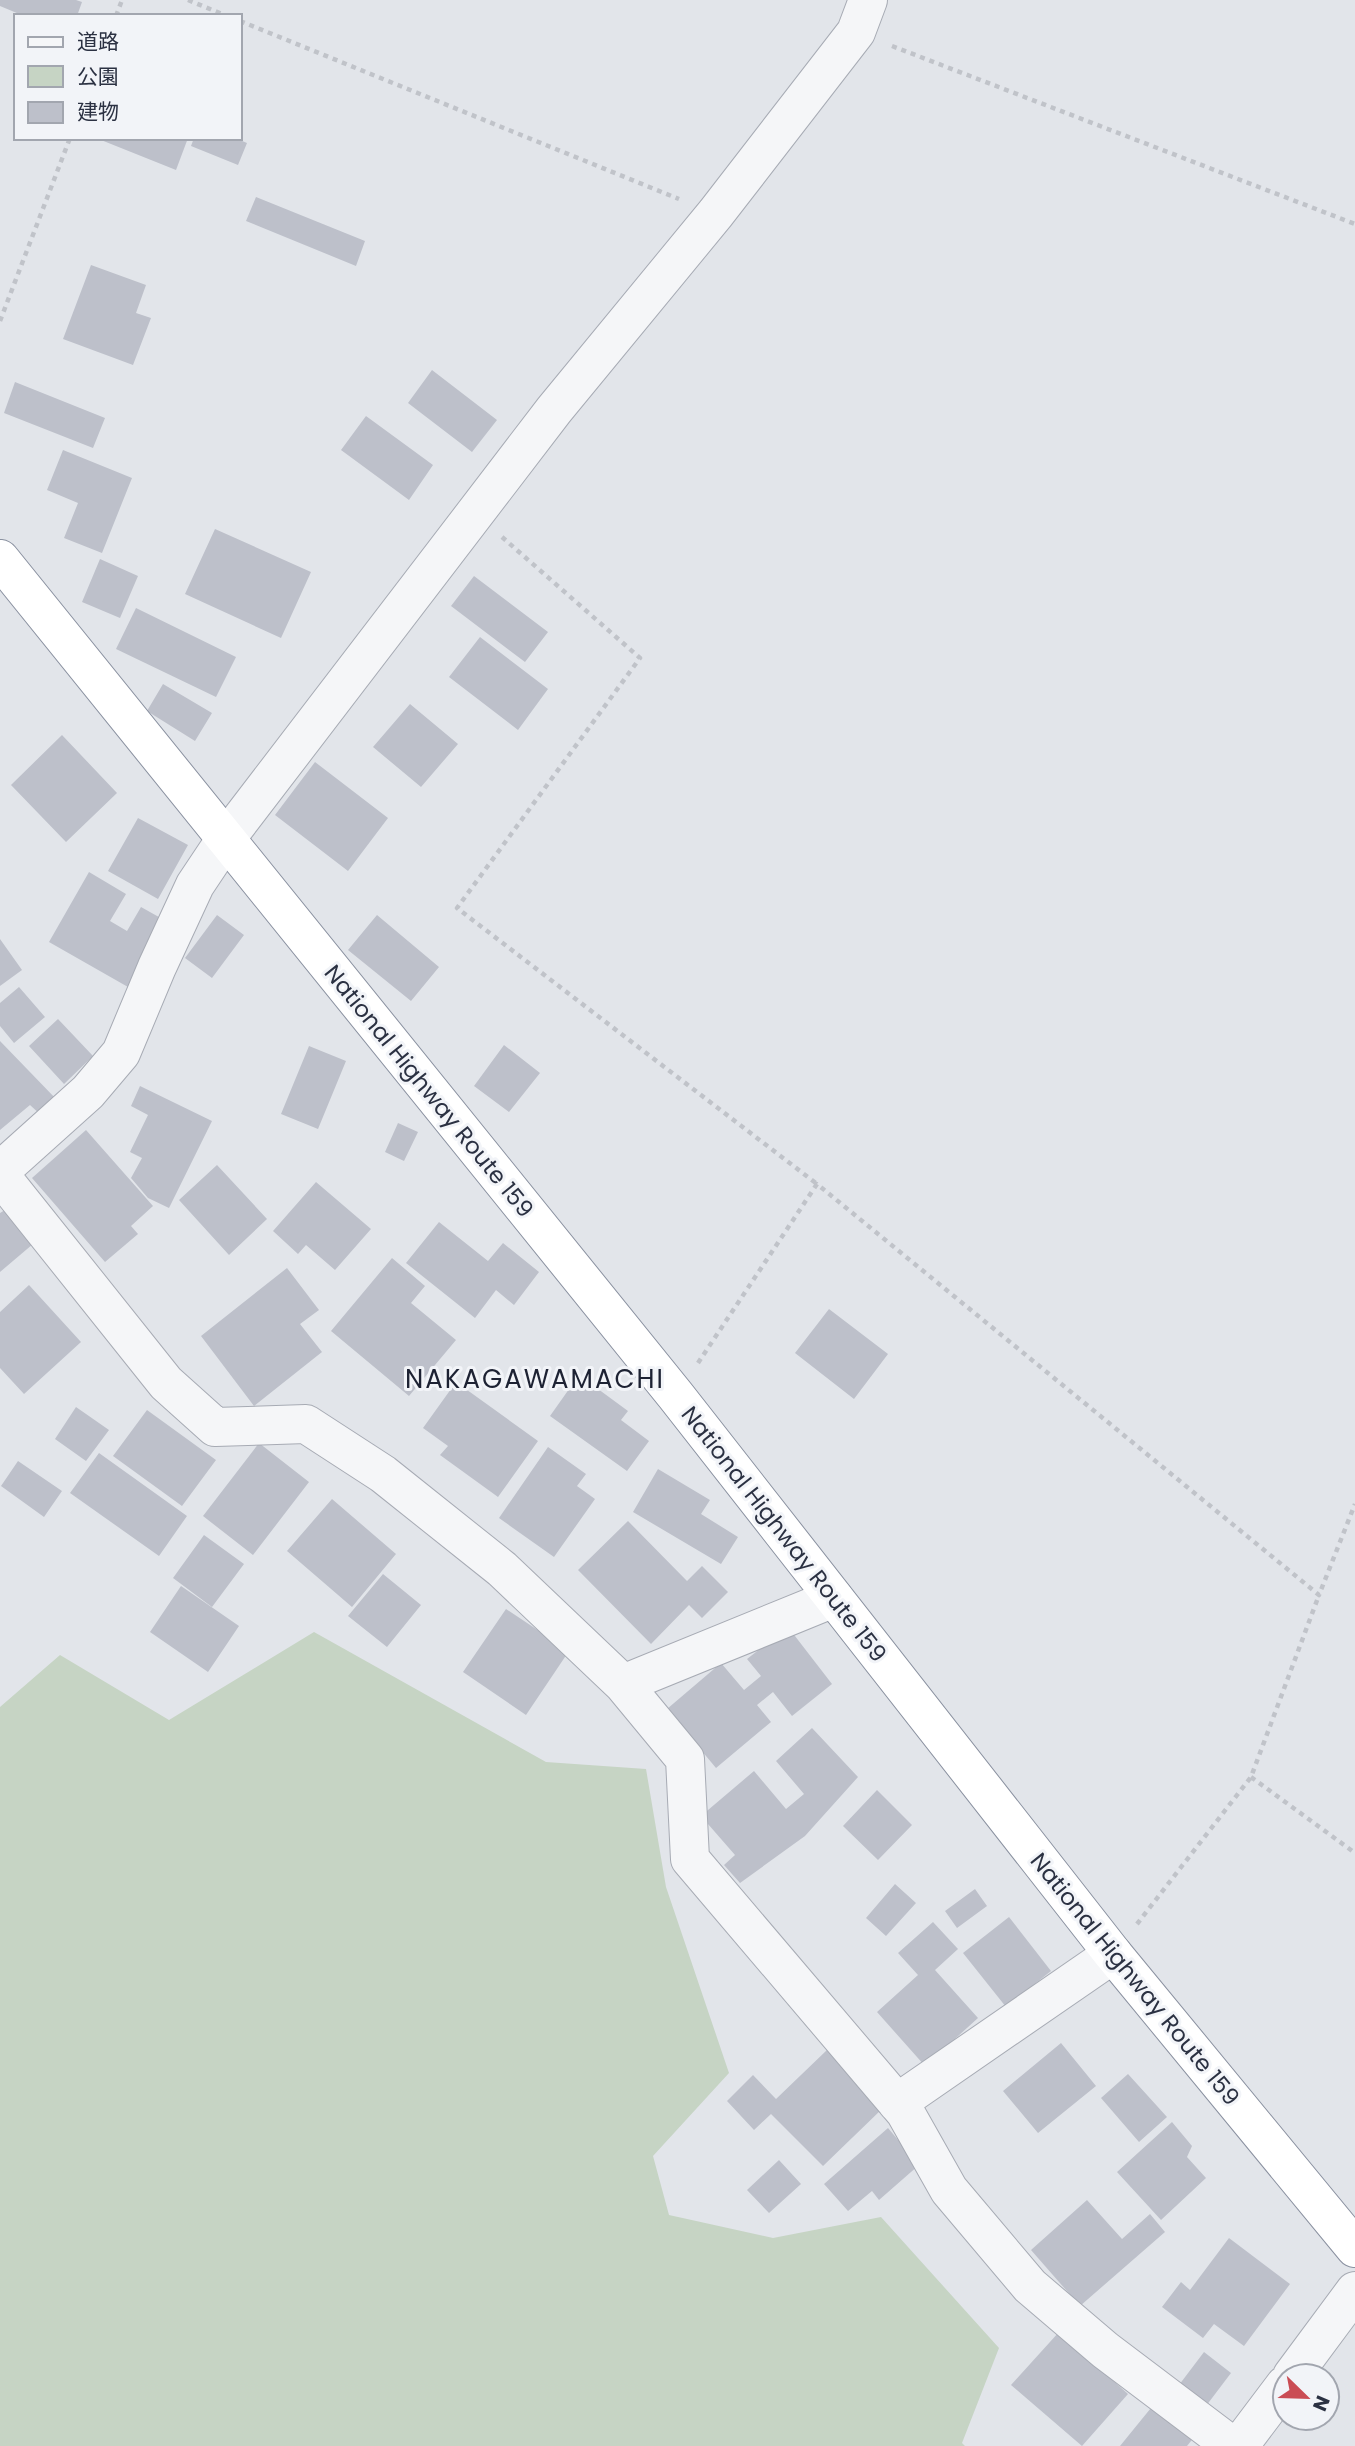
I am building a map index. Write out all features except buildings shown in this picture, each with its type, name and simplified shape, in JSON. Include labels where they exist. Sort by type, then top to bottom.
[{"type":"highway","name":"National Highway Route 159","points":[[0,559],[676,1396],[1113,1954],[1355,2248]]},
{"type":"street","points":[[862,16],[716,213],[554,410],[225,840],[195,885],[121,1053],[88,1092],[0,1173],[166,1383],[215,1427],[306,1424],[383,1474],[491,1560],[624,1684],[685,1759],[690,1859],[905,2112],[949,2190],[1030,2286],[1105,2350],[1233,2446]]},
{"type":"street","points":[[624,1684],[834,1598]]},
{"type":"street","points":[[897,2103],[1113,1954]]},
{"type":"street","points":[[1302,2362],[1355,2291]]},
{"type":"street","points":[[1240,2446],[1271,2404]]},
{"type":"path","points":[[188,0],[222,14]]},
{"type":"path","points":[[862,16],[1355,224]]},
{"type":"path","points":[[242,22],[716,213]]},
{"type":"path","points":[[0,321],[69,140]]},
{"type":"path","points":[[475,514],[640,658],[457,908],[817,1184],[1319,1595]]},
{"type":"path","points":[[676,1396],[817,1184]]},
{"type":"path","points":[[1113,1954],[1251,1777],[1355,1504]]},
{"type":"path","points":[[1251,1777],[1355,1853]]},
{"type":"green space","points":[[314,1632],[546,1762],[646,1769],[666,1887],[729,2073],[653,2156],[669,2215],[773,2238],[881,2217],[999,2348],[962,2443],[965,2446],[0,2446],[0,1707],[60,1655],[169,1720]]},
{"type":"district","name":"NAKAGAWAMACHI","points":[[535,1379]]}]
